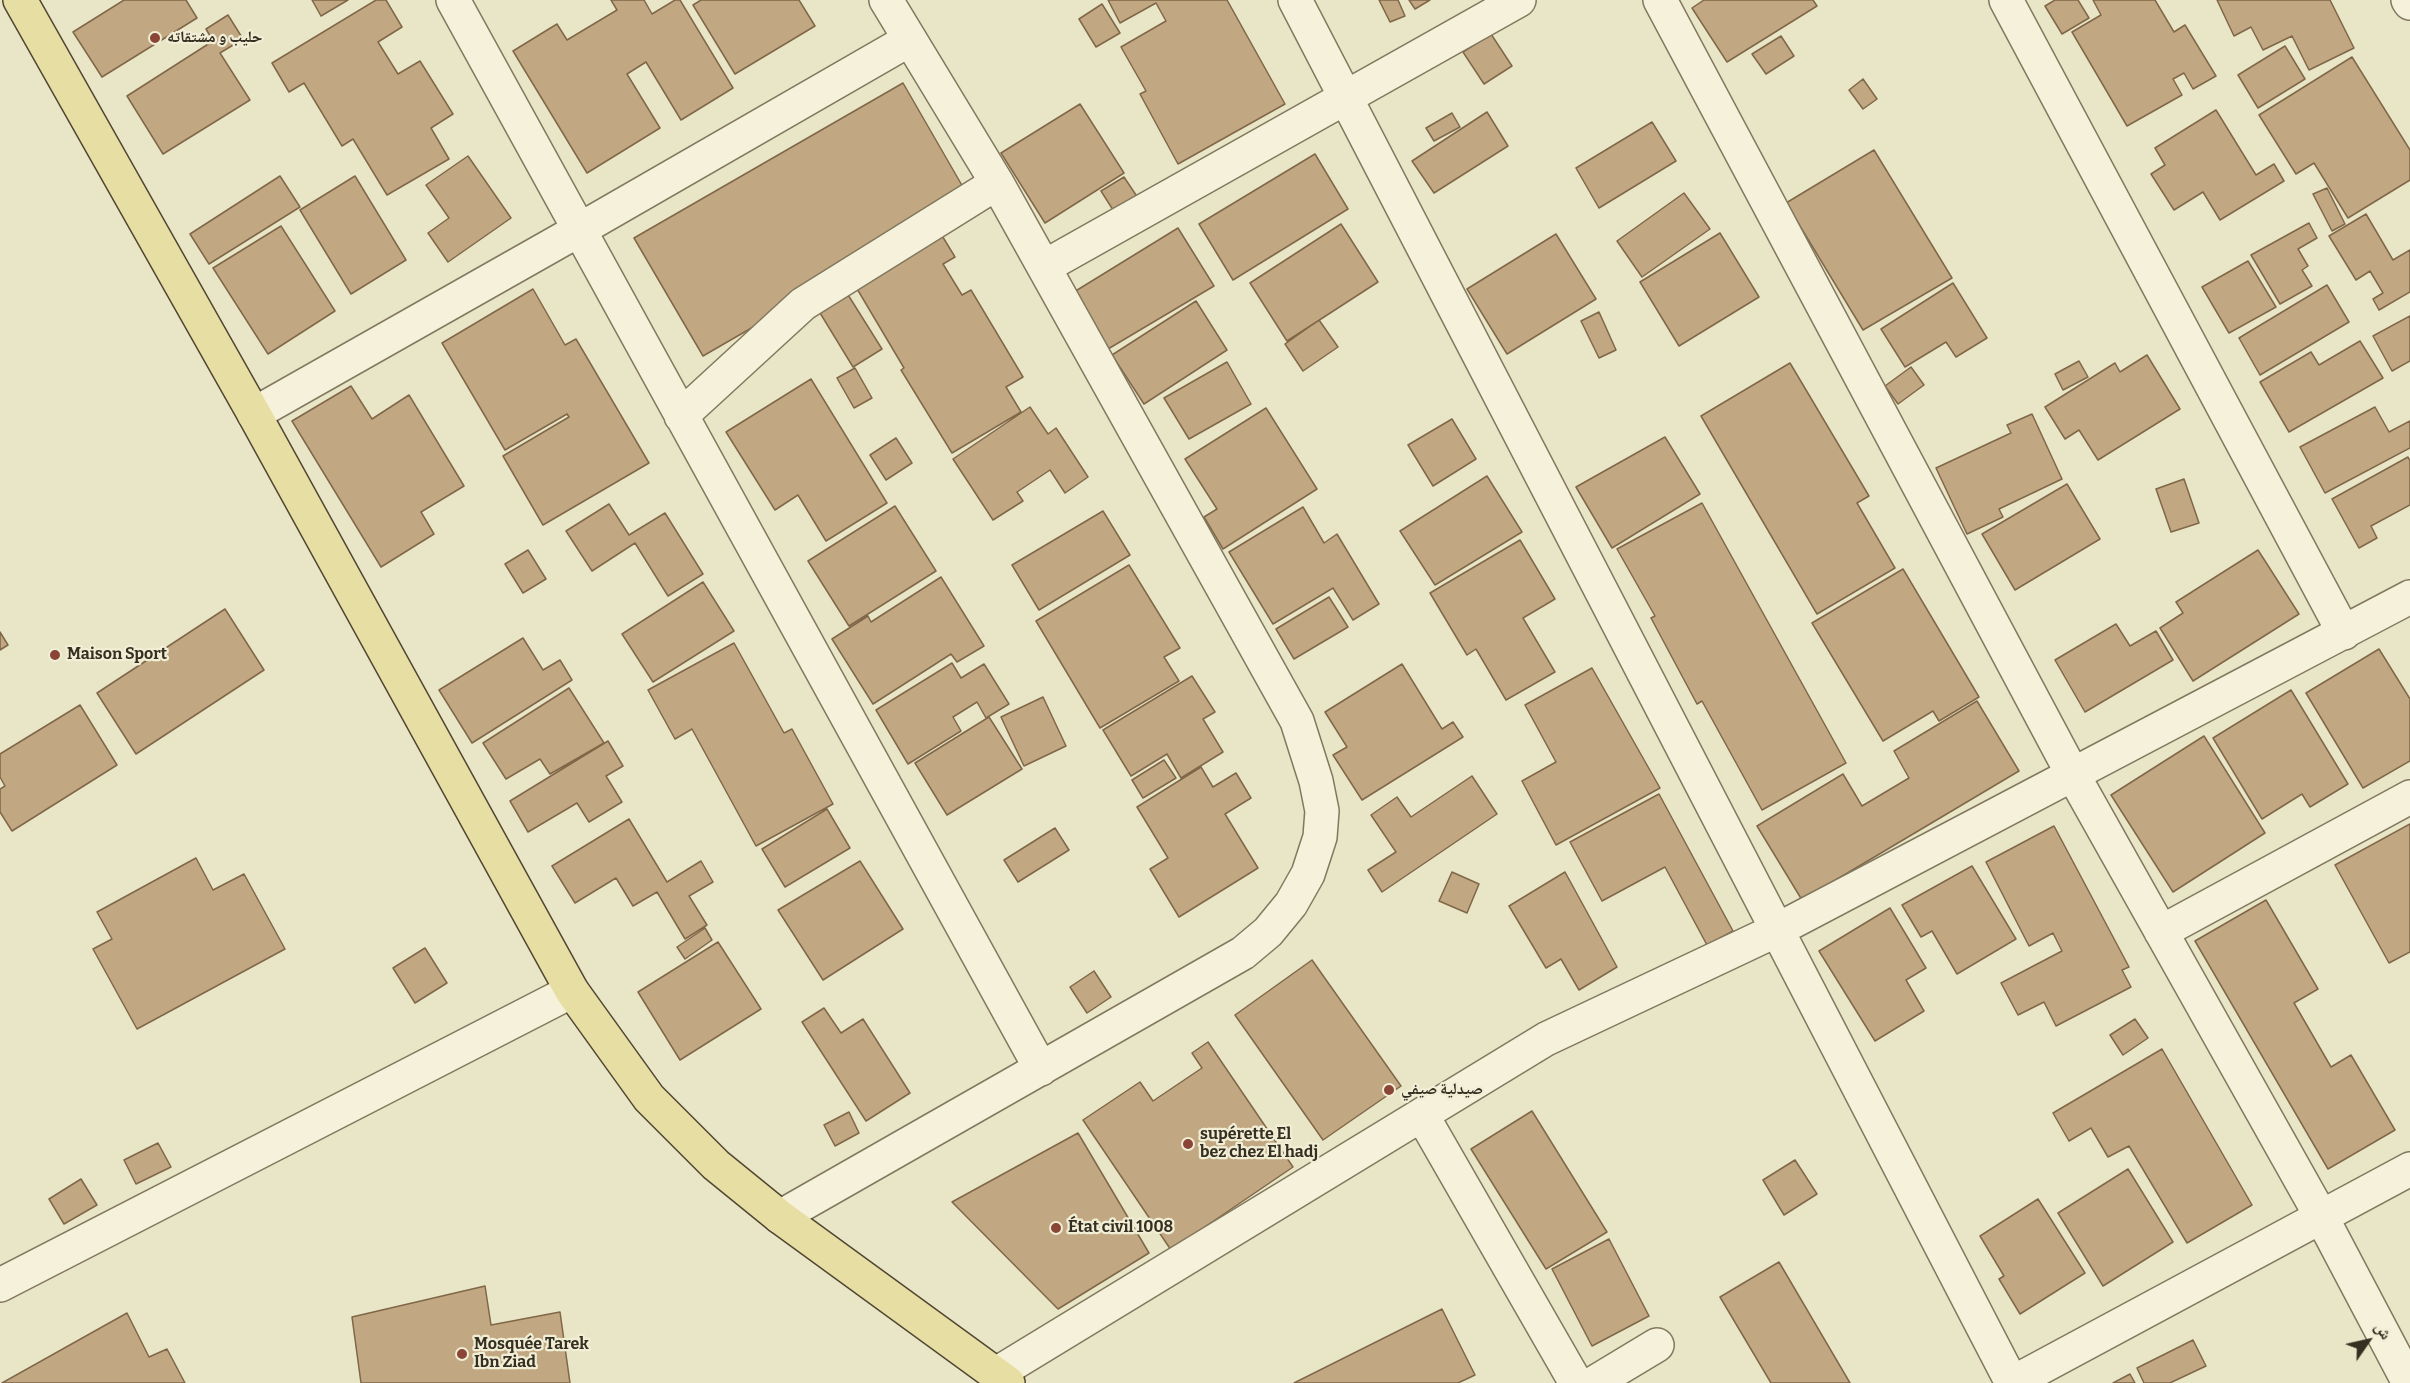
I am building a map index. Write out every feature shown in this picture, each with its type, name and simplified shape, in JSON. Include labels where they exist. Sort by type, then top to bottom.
[{"type":"main road","points":[[20,0],[254,414],[572,991],[649,1098],[716,1165],[780,1216],[1002,1379]]},
{"type":"street","points":[[453,0],[1041,1069]]},
{"type":"street","points":[[780,1216],[1244,953],[1268,932],[1291,904],[1308,874],[1320,837],[1322,811],[1309,754],[1297,721],[998,183],[886,0]]},
{"type":"street","points":[[1295,0],[2013,1383],[2410,1169]]},
{"type":"street","points":[[1044,267],[1519,0]]},
{"type":"street","points":[[1660,0],[2072,773],[2322,1218],[2409,1383]]},
{"type":"street","points":[[2006,0],[2344,633]]},
{"type":"street","points":[[254,414],[909,40]]},
{"type":"street","points":[[681,416],[803,304],[998,183]]},
{"type":"street","points":[[1002,1379],[1422,1115],[1546,1040],[1778,930],[2072,773],[2410,597]]},
{"type":"street","points":[[2161,932],[2410,796]]},
{"type":"street","points":[[0,1285],[572,991]]},
{"type":"street","points":[[1422,1115],[1576,1383]]},
{"type":"street","points":[[1594,1383],[1657,1345]]},
{"type":"building","points":[[124,0],[186,0],[197,18],[102,77],[73,32]]},
{"type":"building","points":[[312,0],[348,0],[321,16]]},
{"type":"building","points":[[376,0],[386,0],[402,27],[378,42],[398,74],[420,61],[453,114],[431,128],[449,159],[387,195],[353,139],[342,146],[304,83],[289,92],[272,63]]},
{"type":"building","points":[[611,0],[644,0],[652,14],[675,0],[680,0],[733,88],[681,120],[646,62],[627,74],[660,128],[587,173],[513,51],[557,24],[567,40],[617,10]]},
{"type":"building","points":[[701,0],[799,0],[815,26],[735,74],[693,5]]},
{"type":"building","points":[[1108,0],[1227,0],[1285,104],[1178,164],[1140,94],[1146,91],[1121,47],[1166,21],[1156,3],[1120,23]]},
{"type":"building","points":[[1379,0],[1398,0],[1405,16],[1390,22]]},
{"type":"building","points":[[1409,0],[1430,0],[1415,9]]},
{"type":"building","points":[[1704,0],[1813,0],[1817,6],[1727,62],[1692,8]]},
{"type":"building","points":[[2055,0],[2078,0],[2089,18],[2062,34],[2045,6]]},
{"type":"building","points":[[2093,0],[2155,0],[2174,32],[2185,25],[2216,76],[2193,89],[2184,73],[2173,79],[2182,95],[2127,126],[2072,32],[2101,15]]},
{"type":"building","points":[[2217,0],[2330,0],[2354,48],[2309,70],[2292,36],[2263,50],[2251,27],[2234,36]]},
{"type":"building","points":[[1102,4],[1120,33],[1096,47],[1079,19]]},
{"type":"building","points":[[228,15],[243,39],[220,53],[250,100],[163,154],[127,96],[213,41],[206,29]]},
{"type":"building","points":[[1491,34],[1512,66],[1484,84],[1463,52]]},
{"type":"building","points":[[1781,36],[1794,56],[1766,74],[1752,54]]},
{"type":"building","points":[[2285,46],[2305,79],[2258,108],[2238,75]]},
{"type":"building","points":[[2352,57],[2410,150],[2410,180],[2348,218],[2314,163],[2296,174],[2259,115]]},
{"type":"building","points":[[1863,79],[1877,99],[1863,109],[1849,90]]},
{"type":"building","points":[[903,83],[971,201],[703,356],[634,238]]},
{"type":"building","points":[[1080,104],[1124,173],[1045,223],[1001,153]]},
{"type":"building","points":[[2216,110],[2256,175],[2274,164],[2284,181],[2220,220],[2203,192],[2174,210],[2151,174],[2165,165],[2155,148]]},
{"type":"building","points":[[1487,112],[1508,146],[1434,193],[1412,161]]},
{"type":"building","points":[[1452,113],[1460,127],[1434,141],[1426,128]]},
{"type":"building","points":[[1652,122],[1676,161],[1599,208],[1576,168]]},
{"type":"building","points":[[1874,150],[1952,278],[1863,330],[1786,203]]},
{"type":"building","points":[[1315,154],[1348,209],[1233,280],[1199,224]]},
{"type":"building","points":[[468,156],[511,218],[448,262],[428,233],[449,218],[426,185]]},
{"type":"building","points":[[280,176],[300,207],[209,264],[190,234]]},
{"type":"building","points":[[355,176],[406,260],[351,294],[300,210]]},
{"type":"building","points":[[1124,177],[1138,198],[1115,213],[1101,191]]},
{"type":"building","points":[[2327,188],[2345,224],[2332,231],[2313,194]]},
{"type":"building","points":[[1684,193],[1710,229],[1642,277],[1617,241]]},
{"type":"building","points":[[2366,214],[2393,260],[2410,250],[2410,292],[2379,310],[2373,299],[2383,293],[2370,271],[2356,280],[2329,236]]},
{"type":"building","points":[[2309,223],[2317,238],[2298,249],[2308,266],[2302,270],[2312,286],[2280,304],[2251,255]]},
{"type":"building","points":[[1341,224],[1378,282],[1287,341],[1250,283]]},
{"type":"building","points":[[281,226],[335,311],[268,354],[213,268]]},
{"type":"building","points":[[1178,228],[1214,286],[1108,349],[1074,292]]},
{"type":"building","points":[[1720,233],[1759,297],[1679,346],[1640,282]]},
{"type":"building","points":[[941,234],[955,257],[943,264],[962,295],[971,290],[1023,377],[1006,387],[1021,412],[952,453],[901,370],[904,368],[853,282]]},
{"type":"building","points":[[1556,234],[1596,299],[1507,354],[1467,289]]},
{"type":"building","points":[[2248,261],[2276,307],[2229,333],[2202,287]]},
{"type":"building","points":[[1953,283],[1987,338],[1956,357],[1946,342],[1905,367],[1881,329]]},
{"type":"building","points":[[2327,285],[2349,322],[2260,375],[2239,338]]},
{"type":"building","points":[[533,289],[565,345],[576,339],[649,463],[543,525],[503,456],[569,417],[567,414],[505,450],[442,343]]},
{"type":"building","points":[[845,290],[882,349],[853,367],[817,308]]},
{"type":"building","points":[[1196,301],[1227,350],[1144,404],[1112,355]]},
{"type":"building","points":[[1599,312],[1616,350],[1599,358],[1581,321]]},
{"type":"building","points":[[2410,316],[2410,361],[2392,371],[2373,336]]},
{"type":"building","points":[[1319,320],[1338,347],[1303,371],[1285,344]]},
{"type":"building","points":[[2360,341],[2383,378],[2289,432],[2260,382],[2311,352],[2319,365]]},
{"type":"building","points":[[2147,355],[2180,409],[2098,460],[2079,430],[2065,439],[2045,407],[2115,363],[2120,372]]},
{"type":"building","points":[[2079,361],[2088,377],[2063,390],[2055,374]]},
{"type":"building","points":[[1227,362],[1251,404],[1189,439],[1164,398]]},
{"type":"building","points":[[1790,363],[1869,496],[1857,503],[1895,568],[1817,614],[1701,416]]},
{"type":"building","points":[[1911,367],[1924,385],[1898,404],[1885,386]]},
{"type":"building","points":[[855,368],[872,398],[854,408],[837,378]]},
{"type":"building","points":[[811,379],[887,503],[826,541],[798,495],[775,510],[726,432]]},
{"type":"building","points":[[351,386],[372,419],[409,395],[464,486],[421,512],[434,534],[381,567],[292,421]]},
{"type":"building","points":[[1030,407],[1048,434],[1056,428],[1088,477],[1065,493],[1050,470],[1017,492],[1023,501],[993,520],[953,459]]},
{"type":"building","points":[[2375,407],[2389,432],[2410,421],[2410,448],[2325,493],[2300,447]]},
{"type":"building","points":[[1266,408],[1317,489],[1223,549],[1204,517],[1217,509],[1185,459]]},
{"type":"building","points":[[2032,414],[2062,479],[1999,509],[2003,517],[1967,534],[1936,468],[2011,433],[2007,425]]},
{"type":"building","points":[[1452,419],[1476,459],[1433,486],[1408,445]]},
{"type":"building","points":[[1665,437],[1700,494],[1612,548],[1576,487]]},
{"type":"building","points":[[896,438],[912,463],[886,480],[870,455]]},
{"type":"building","points":[[2408,457],[2410,461],[2410,505],[2371,526],[2377,538],[2359,548],[2332,499]]},
{"type":"building","points":[[1487,476],[1522,532],[1435,585],[1400,531]]},
{"type":"building","points":[[2184,479],[2199,523],[2171,532],[2156,489]]},
{"type":"building","points":[[2067,484],[2100,539],[2015,590],[1982,534]]},
{"type":"building","points":[[1702,503],[1846,763],[1762,810],[1702,701],[1697,704],[1651,618],[1655,616],[1617,549]]},
{"type":"building","points":[[609,504],[629,535],[665,513],[703,574],[668,596],[635,543],[592,571],[566,531]]},
{"type":"building","points":[[895,506],[936,571],[849,626],[808,561]]},
{"type":"building","points":[[1303,507],[1324,543],[1337,534],[1379,604],[1353,620],[1333,588],[1273,624],[1229,552]]},
{"type":"building","points":[[1103,511],[1130,555],[1039,610],[1012,565]]},
{"type":"building","points":[[1520,540],[1555,599],[1523,618],[1555,672],[1506,700],[1476,649],[1467,655],[1430,593]]},
{"type":"building","points":[[528,550],[546,579],[523,593],[505,564]]},
{"type":"building","points":[[2258,550],[2299,614],[2193,681],[2160,628],[2183,613],[2176,602]]},
{"type":"building","points":[[1129,565],[1180,648],[1164,657],[1179,681],[1100,728],[1036,621]]},
{"type":"building","points":[[1903,569],[1979,697],[1939,721],[1933,711],[1883,741],[1812,623]]},
{"type":"building","points":[[941,577],[984,646],[957,662],[951,654],[873,704],[832,639],[868,616],[871,622]]},
{"type":"building","points":[[703,582],[734,631],[653,682],[622,634]]},
{"type":"building","points":[[1329,597],[1348,627],[1294,659],[1276,629]]},
{"type":"building","points":[[225,609],[264,670],[136,754],[97,693]]},
{"type":"building","points":[[2116,624],[2130,646],[2156,631],[2173,660],[2085,712],[2055,660]]},
{"type":"building","points":[[0,632],[8,645],[0,650]]},
{"type":"building","points":[[523,638],[543,670],[560,660],[572,680],[472,743],[439,690]]},
{"type":"building","points":[[734,643],[784,733],[792,729],[833,804],[756,846],[692,729],[675,739],[648,690]]},
{"type":"building","points":[[2379,649],[2410,699],[2410,761],[2363,788],[2306,693]]},
{"type":"building","points":[[952,663],[961,678],[984,664],[1009,704],[986,718],[977,702],[953,717],[961,731],[908,764],[876,710]]},
{"type":"building","points":[[1402,664],[1442,729],[1453,722],[1463,737],[1362,800],[1333,755],[1347,747],[1325,712]]},
{"type":"building","points":[[1592,668],[1660,788],[1556,845],[1522,781],[1556,762],[1525,705]]},
{"type":"building","points":[[1192,676],[1215,712],[1203,719],[1223,752],[1181,778],[1167,754],[1131,776],[1103,730]]},
{"type":"building","points":[[569,688],[604,743],[550,774],[540,759],[506,779],[483,743]]},
{"type":"building","points":[[2291,690],[2348,784],[2310,807],[2302,794],[2262,819],[2213,738]]},
{"type":"building","points":[[1043,697],[1066,746],[1024,766],[1001,717]]},
{"type":"building","points":[[1977,701],[2019,771],[1802,900],[1757,826],[1843,774],[1862,806],[1909,778],[1894,751]]},
{"type":"building","points":[[80,705],[117,765],[12,831],[0,812],[0,789],[5,786],[0,777],[0,754]]},
{"type":"building","points":[[989,717],[1022,769],[947,815],[915,763]]},
{"type":"building","points":[[2204,736],[2265,833],[2173,892],[2111,795]]},
{"type":"building","points":[[608,741],[623,766],[606,776],[622,802],[589,822],[577,803],[528,832],[510,801]]},
{"type":"building","points":[[1164,760],[1176,778],[1143,798],[1132,780]]},
{"type":"building","points":[[1201,767],[1213,787],[1236,773],[1251,798],[1225,814],[1258,868],[1179,917],[1150,869],[1168,858],[1137,807]]},
{"type":"building","points":[[1472,776],[1497,814],[1382,892],[1368,870],[1396,852],[1371,815],[1397,797],[1411,817]]},
{"type":"building","points":[[1659,794],[1733,931],[1707,945],[1665,867],[1602,901],[1570,842]]},
{"type":"building","points":[[827,809],[850,848],[785,887],[762,849]]},
{"type":"building","points":[[629,819],[667,882],[701,861],[713,882],[689,896],[707,925],[685,939],[657,892],[633,906],[616,878],[575,903],[552,866]]},
{"type":"building","points":[[2410,824],[2410,952],[2389,963],[2335,865]]},
{"type":"building","points":[[2054,826],[2129,967],[2122,970],[2131,987],[2056,1026],[2044,1002],[2018,1015],[2001,983],[2062,951],[2053,933],[2029,946],[1986,862]]},
{"type":"building","points":[[1055,828],[1069,850],[1018,882],[1004,860]]},
{"type":"building","points":[[196,858],[213,890],[244,874],[285,949],[137,1029],[93,949],[112,939],[97,912]]},
{"type":"building","points":[[860,861],[903,929],[823,980],[778,910]]},
{"type":"building","points":[[1972,866],[2016,939],[1957,974],[1932,931],[1921,937],[1902,905]]},
{"type":"building","points":[[1452,872],[1479,884],[1467,913],[1439,901]]},
{"type":"building","points":[[1565,872],[1617,967],[1579,990],[1561,959],[1546,968],[1509,906]]},
{"type":"building","points":[[2266,900],[2318,989],[2294,1003],[2331,1067],[2351,1055],[2395,1130],[2328,1169],[2195,941]]},
{"type":"building","points":[[1890,908],[1926,968],[1906,980],[1924,1011],[1875,1041],[1819,951]]},
{"type":"building","points":[[705,928],[712,940],[685,959],[677,947]]},
{"type":"building","points":[[718,942],[761,1009],[680,1060],[638,992]]},
{"type":"building","points":[[425,948],[447,983],[415,1003],[393,968]]},
{"type":"building","points":[[1312,960],[1401,1086],[1323,1140],[1235,1015]]},
{"type":"building","points":[[1094,971],[1111,997],[1087,1013],[1070,987]]},
{"type":"building","points":[[824,1008],[841,1033],[863,1019],[910,1093],[866,1121],[802,1022]]},
{"type":"building","points":[[2135,1019],[2148,1038],[2123,1055],[2110,1035]]},
{"type":"building","name":"supérette El bez chez El hadj","points":[[1208,1042],[1293,1167],[1171,1250],[1083,1120],[1140,1082],[1153,1101],[1202,1068],[1192,1053]]},
{"type":"building","points":[[2162,1049],[2252,1205],[2187,1243],[2129,1146],[2108,1157],[2091,1128],[2069,1141],[2053,1113]]},
{"type":"building","points":[[1532,1111],[1607,1232],[1546,1269],[1471,1149]]},
{"type":"building","points":[[849,1112],[859,1133],[835,1146],[824,1125]]},
{"type":"building","name":"État civil 1008","points":[[1078,1133],[1149,1253],[1058,1309],[952,1202]]},
{"type":"building","points":[[158,1143],[171,1167],[136,1184],[124,1160]]},
{"type":"building","points":[[1795,1160],[1817,1194],[1784,1215],[1763,1180]]},
{"type":"building","points":[[2128,1169],[2173,1242],[2103,1286],[2058,1213]]},
{"type":"building","points":[[81,1179],[97,1205],[64,1224],[49,1199]]},
{"type":"building","points":[[2038,1199],[2085,1273],[2020,1314],[1999,1279],[2004,1276],[1980,1236]]},
{"type":"building","points":[[1609,1239],[1649,1316],[1592,1346],[1552,1269]]},
{"type":"building","points":[[1779,1262],[1850,1383],[1771,1383],[1720,1297]]},
{"type":"building","name":"Mosquée Tarek Ibn Ziad","points":[[485,1286],[491,1325],[560,1312],[570,1383],[361,1383],[352,1317]]},
{"type":"building","points":[[1442,1309],[1475,1375],[1458,1383],[1294,1383]]},
{"type":"building","points":[[127,1313],[149,1357],[167,1349],[185,1383],[2,1383]]},
{"type":"building","points":[[2193,1340],[2206,1366],[2170,1383],[2144,1383],[2137,1368]]},
{"type":"building","points":[[2130,1374],[2135,1383],[2113,1383]]},
{"type":"place","name":"حليب و مشتقاته","points":[[155,38]]},
{"type":"place","name":"Maison Sport","points":[[55,655]]},
{"type":"place","name":"صيدلية صيفي","points":[[1389,1090]]},
{"type":"place","name":"supérette El bez chez El hadj","points":[[1188,1144]]},
{"type":"place","name":"État civil 1008","points":[[1056,1228]]},
{"type":"place","name":"Mosquée Tarek Ibn Ziad","points":[[462,1354]]}]
